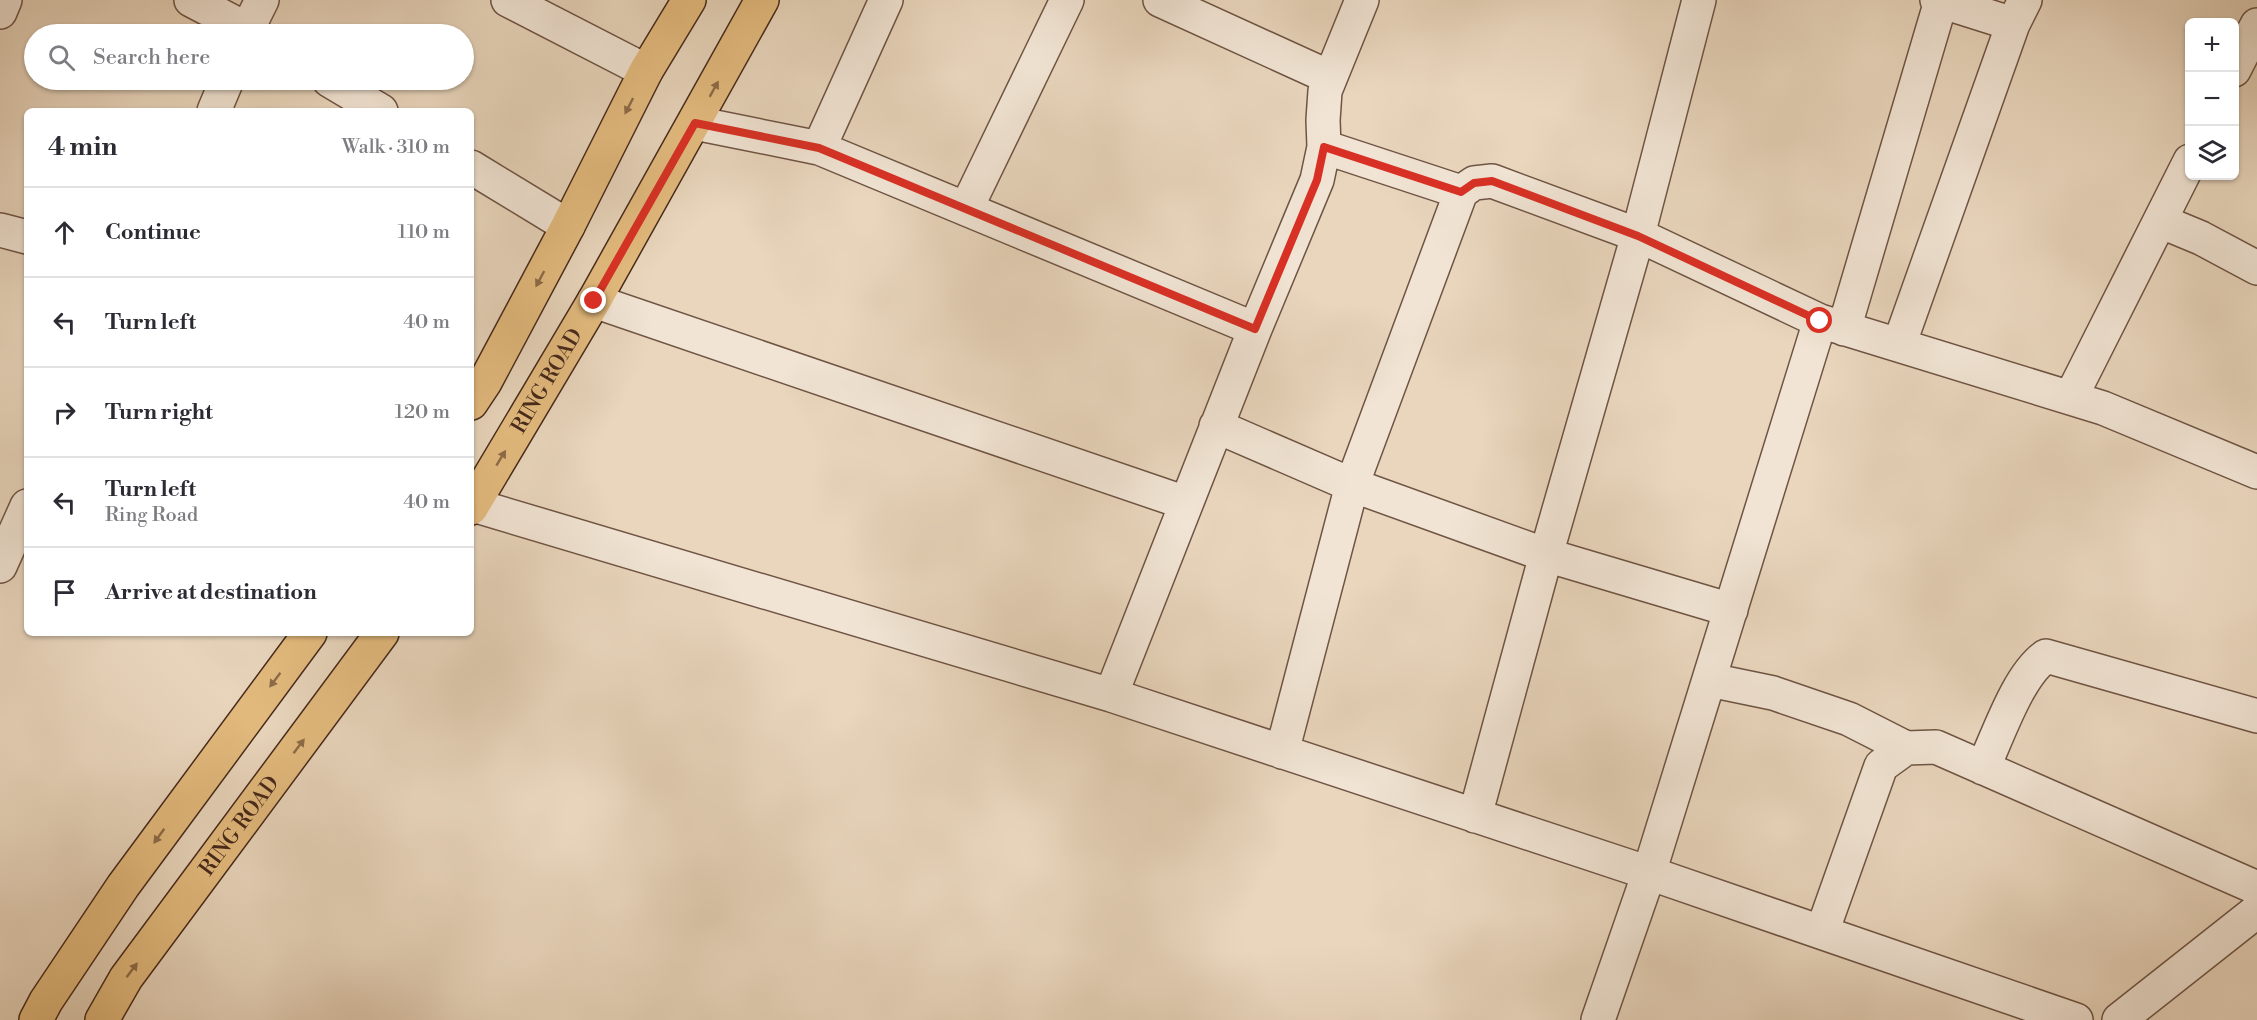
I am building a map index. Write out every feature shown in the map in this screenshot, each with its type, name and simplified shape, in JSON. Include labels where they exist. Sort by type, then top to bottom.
[{"type":"main road","points":[[474,398],[568,226],[646,71],[689,0]]},
{"type":"main road","name":"RING ROAD","points":[[474,503],[594,301],[762,0]]},
{"type":"main road","points":[[36,1020],[123,886],[308,636]]},
{"type":"main road","name":"RING ROAD","points":[[102,1020],[126,978],[380,636]]},
{"type":"street","points":[[0,12],[5,0]]},
{"type":"street","points":[[191,0],[234,24]]},
{"type":"street","points":[[253,24],[262,0]]},
{"type":"street","points":[[508,0],[646,71]]},
{"type":"street","points":[[819,148],[886,0]]},
{"type":"street","points":[[966,209],[1067,0]]},
{"type":"street","points":[[1160,0],[1329,77]]},
{"type":"street","points":[[1111,695],[1216,426],[1317,180],[1324,147],[1325,91],[1362,0]]},
{"type":"street","points":[[1475,816],[1546,555],[1638,236],[1699,0]]},
{"type":"street","points":[[1598,1020],[1649,873],[1731,610],[1832,325],[1939,1],[2019,12],[1899,345]]},
{"type":"street","points":[[2239,62],[2257,25]]},
{"type":"street","points":[[215,108],[223,90]]},
{"type":"street","points":[[346,90],[376,108]]},
{"type":"street","points":[[695,123],[819,148],[1255,329]]},
{"type":"street","points":[[1324,147],[1461,192]]},
{"type":"street","points":[[474,169],[568,226]]},
{"type":"street","points":[[2071,397],[2185,171]]},
{"type":"street","points":[[1282,752],[1352,485],[1461,192],[1474,183],[1492,181],[1638,236],[1832,325],[2103,408],[2257,472]]},
{"type":"street","points":[[2160,221],[2201,238],[2257,268]]},
{"type":"street","points":[[0,230],[24,236]]},
{"type":"street","points":[[594,301],[1186,503]]},
{"type":"street","points":[[1216,426],[1352,485],[1546,555],[1731,610]]},
{"type":"street","points":[[474,507],[1111,695],[1649,873],[2076,1020]]},
{"type":"street","points":[[0,566],[24,513]]},
{"type":"street","points":[[1983,768],[2025,676],[2036,663],[2046,656],[2257,716]]},
{"type":"street","points":[[1710,680],[1773,693],[1849,718],[1906,748],[1936,747],[2257,888]]},
{"type":"street","points":[[1822,932],[1881,766],[1906,748]]},
{"type":"street","points":[[2119,1020],[2257,911]]},
{"type":"route","points":[[594,301],[695,123],[819,148],[1255,329],[1317,180],[1324,147],[1461,192],[1474,183],[1492,181],[1638,236],[1820,321]]}]
